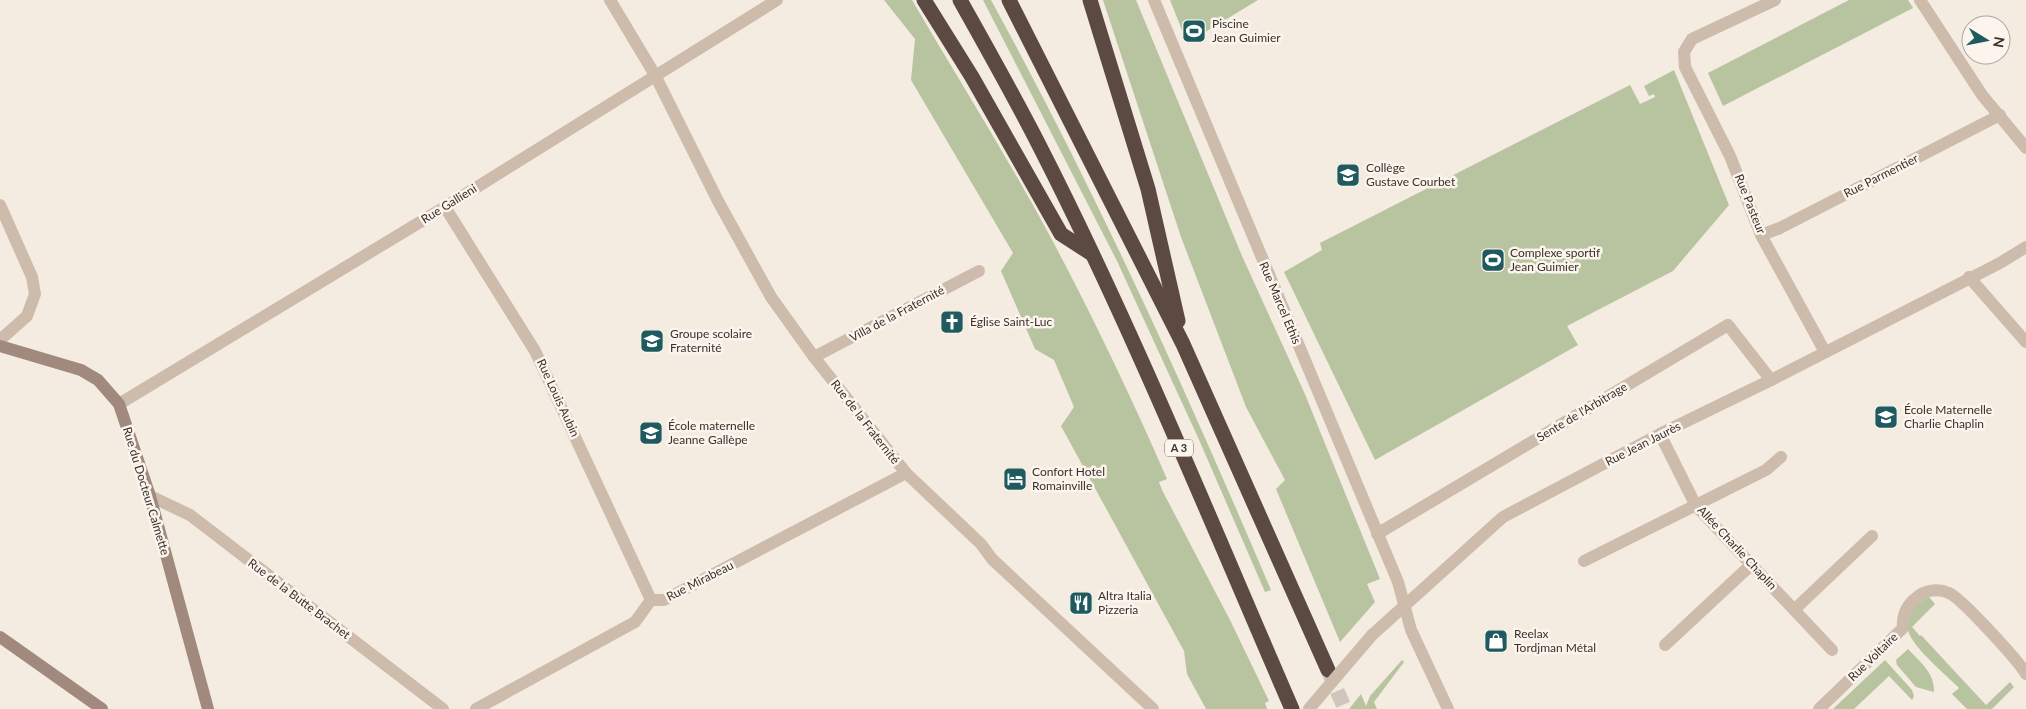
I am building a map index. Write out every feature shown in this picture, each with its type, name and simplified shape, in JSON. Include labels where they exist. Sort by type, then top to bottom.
[{"type":"highway","points":[[924,0],[972,77],[1061,234],[1092,254]]},
{"type":"highway","name":"A 3","points":[[960,0],[1039,145],[1092,254],[1152,386],[1292,709]]},
{"type":"highway","points":[[1009,0],[1183,344],[1328,670]]},
{"type":"highway","points":[[1090,0],[1148,189],[1183,344]]},
{"type":"main road","name":"Rue du Docteur Calmette","points":[[0,346],[81,370],[98,380],[119,404],[150,496],[208,709]]},
{"type":"main road","points":[[0,637],[102,709]]},
{"type":"street","name":"Rue de la Fraternité","points":[[610,0],[655,75],[718,201],[771,297],[814,358],[906,473],[981,544],[992,559],[1153,709]]},
{"type":"street","name":"Rue Gallieni","points":[[119,404],[445,207],[777,0]]},
{"type":"street","name":"Rue Marcel Ethis","points":[[1154,0],[1398,582],[1411,630],[1448,709]]},
{"type":"street","name":"Rue Pasteur","points":[[1775,0],[1692,39],[1684,52],[1685,67],[1730,156],[1761,235],[1825,352]]},
{"type":"street","points":[[1920,0],[1982,94],[2026,148]]},
{"type":"street","name":"Rue Parmentier","points":[[1761,235],[1780,228],[2000,115]]},
{"type":"street","points":[[0,205],[32,277],[35,294],[27,316],[0,340]]},
{"type":"street","name":"Rue Louis Aubin","points":[[445,207],[536,351],[651,600]]},
{"type":"street","name":"Rue Jean Jaurès","points":[[1310,709],[1372,635],[1440,571],[1503,517],[1660,434],[1771,380],[1969,277],[2000,263],[2026,247]]},
{"type":"street","name":"Villa de la Fraternité","points":[[814,358],[979,271]]},
{"type":"street","points":[[1969,277],[2026,342]]},
{"type":"street","name":"Sente de l'Arbitrage","points":[[1377,534],[1728,325],[1771,380]]},
{"type":"street","name":"Allée Charlie Chaplin","points":[[1660,434],[1696,506],[1832,650]]},
{"type":"street","points":[[1584,561],[1766,470],[1780,458]]},
{"type":"street","name":"Rue Mirabeau","points":[[476,709],[635,622],[651,600],[664,600],[906,473]]},
{"type":"street","name":"Rue de la Butte Brachet","points":[[150,496],[190,515],[443,709]]},
{"type":"street","points":[[1795,609],[1872,536]]},
{"type":"street","points":[[1665,645],[1752,564]]},
{"type":"street","name":"Rue Voltaire","points":[[1819,709],[1903,628],[1904,613],[1908,605],[1920,594],[1927,592],[1943,591],[1959,600],[2026,674]]},
{"type":"green space","points":[[884,0],[912,0],[1034,206],[1096,326],[1139,417],[1167,479],[1159,482],[1162,490],[1231,622],[1269,701],[1265,703],[1267,709],[1206,709],[1187,674],[1184,651],[1061,426],[1074,407],[1054,360],[1035,349],[1001,271],[1013,253],[911,80],[915,39]]},
{"type":"green space","points":[[983,0],[991,0],[1030,72],[1103,218],[1173,366],[1271,590],[1265,592],[1200,442],[1117,261]]},
{"type":"green space","points":[[1103,0],[1136,0],[1242,256],[1304,392],[1380,579],[1367,584],[1375,602],[1340,642],[1276,489],[1285,480],[1246,407],[1181,237]]},
{"type":"green space","name":"Piscine Jean Guimier","points":[[1170,0],[1258,0],[1187,43]]},
{"type":"green space","points":[[1849,0],[1908,0],[1913,8],[1723,106],[1708,73]]},
{"type":"green space","name":"Complexe sportif Jean Guimier","points":[[1674,70],[1729,205],[1673,271],[1567,326],[1578,345],[1375,460],[1284,272],[1322,250],[1320,243],[1630,85],[1640,104],[1655,97],[1654,94],[1649,96],[1644,86]]},
{"type":"green space","points":[[1929,597],[1935,604],[1912,627],[1920,636],[1986,705],[2010,682],[2014,687],[1992,709],[1967,709],[1952,694],[1959,688],[1928,658],[1912,639],[1908,627],[1910,614],[1918,604]]},
{"type":"green space","points":[[1908,649],[1929,673],[1934,685],[1934,692],[1916,687],[1897,665],[1896,660]]},
{"type":"green space","points":[[1402,660],[1404,662],[1374,702],[1377,709],[1349,709],[1361,694],[1366,706],[1370,696]]},
{"type":"green space","points":[[1885,660],[1912,690],[1914,696],[1912,700],[1889,676],[1854,709],[1833,709]]},
{"type":"tunnel","points":[[1328,670],[1345,709]]},
{"type":"place","name":"Piscine Jean Guimier","points":[[1194,31]]},
{"type":"place","name":"Collège Gustave Courbet","points":[[1348,175]]},
{"type":"place","name":"Complexe sportif Jean Guimier","points":[[1493,260]]},
{"type":"place","name":"Église Saint-Luc","points":[[952,322]]},
{"type":"place","name":"Groupe scolaire Fraternité","points":[[652,341]]},
{"type":"place","name":"École Maternelle Charlie Chaplin","points":[[1886,417]]},
{"type":"place","name":"École maternelle Jeanne Gallèpe","points":[[651,433]]},
{"type":"place","name":"Confort Hotel Romainville","points":[[1015,479]]},
{"type":"place","name":"Altra Italia Pizzeria","points":[[1081,603]]},
{"type":"place","name":"Reelax Tordjman Métal","points":[[1496,641]]}]
